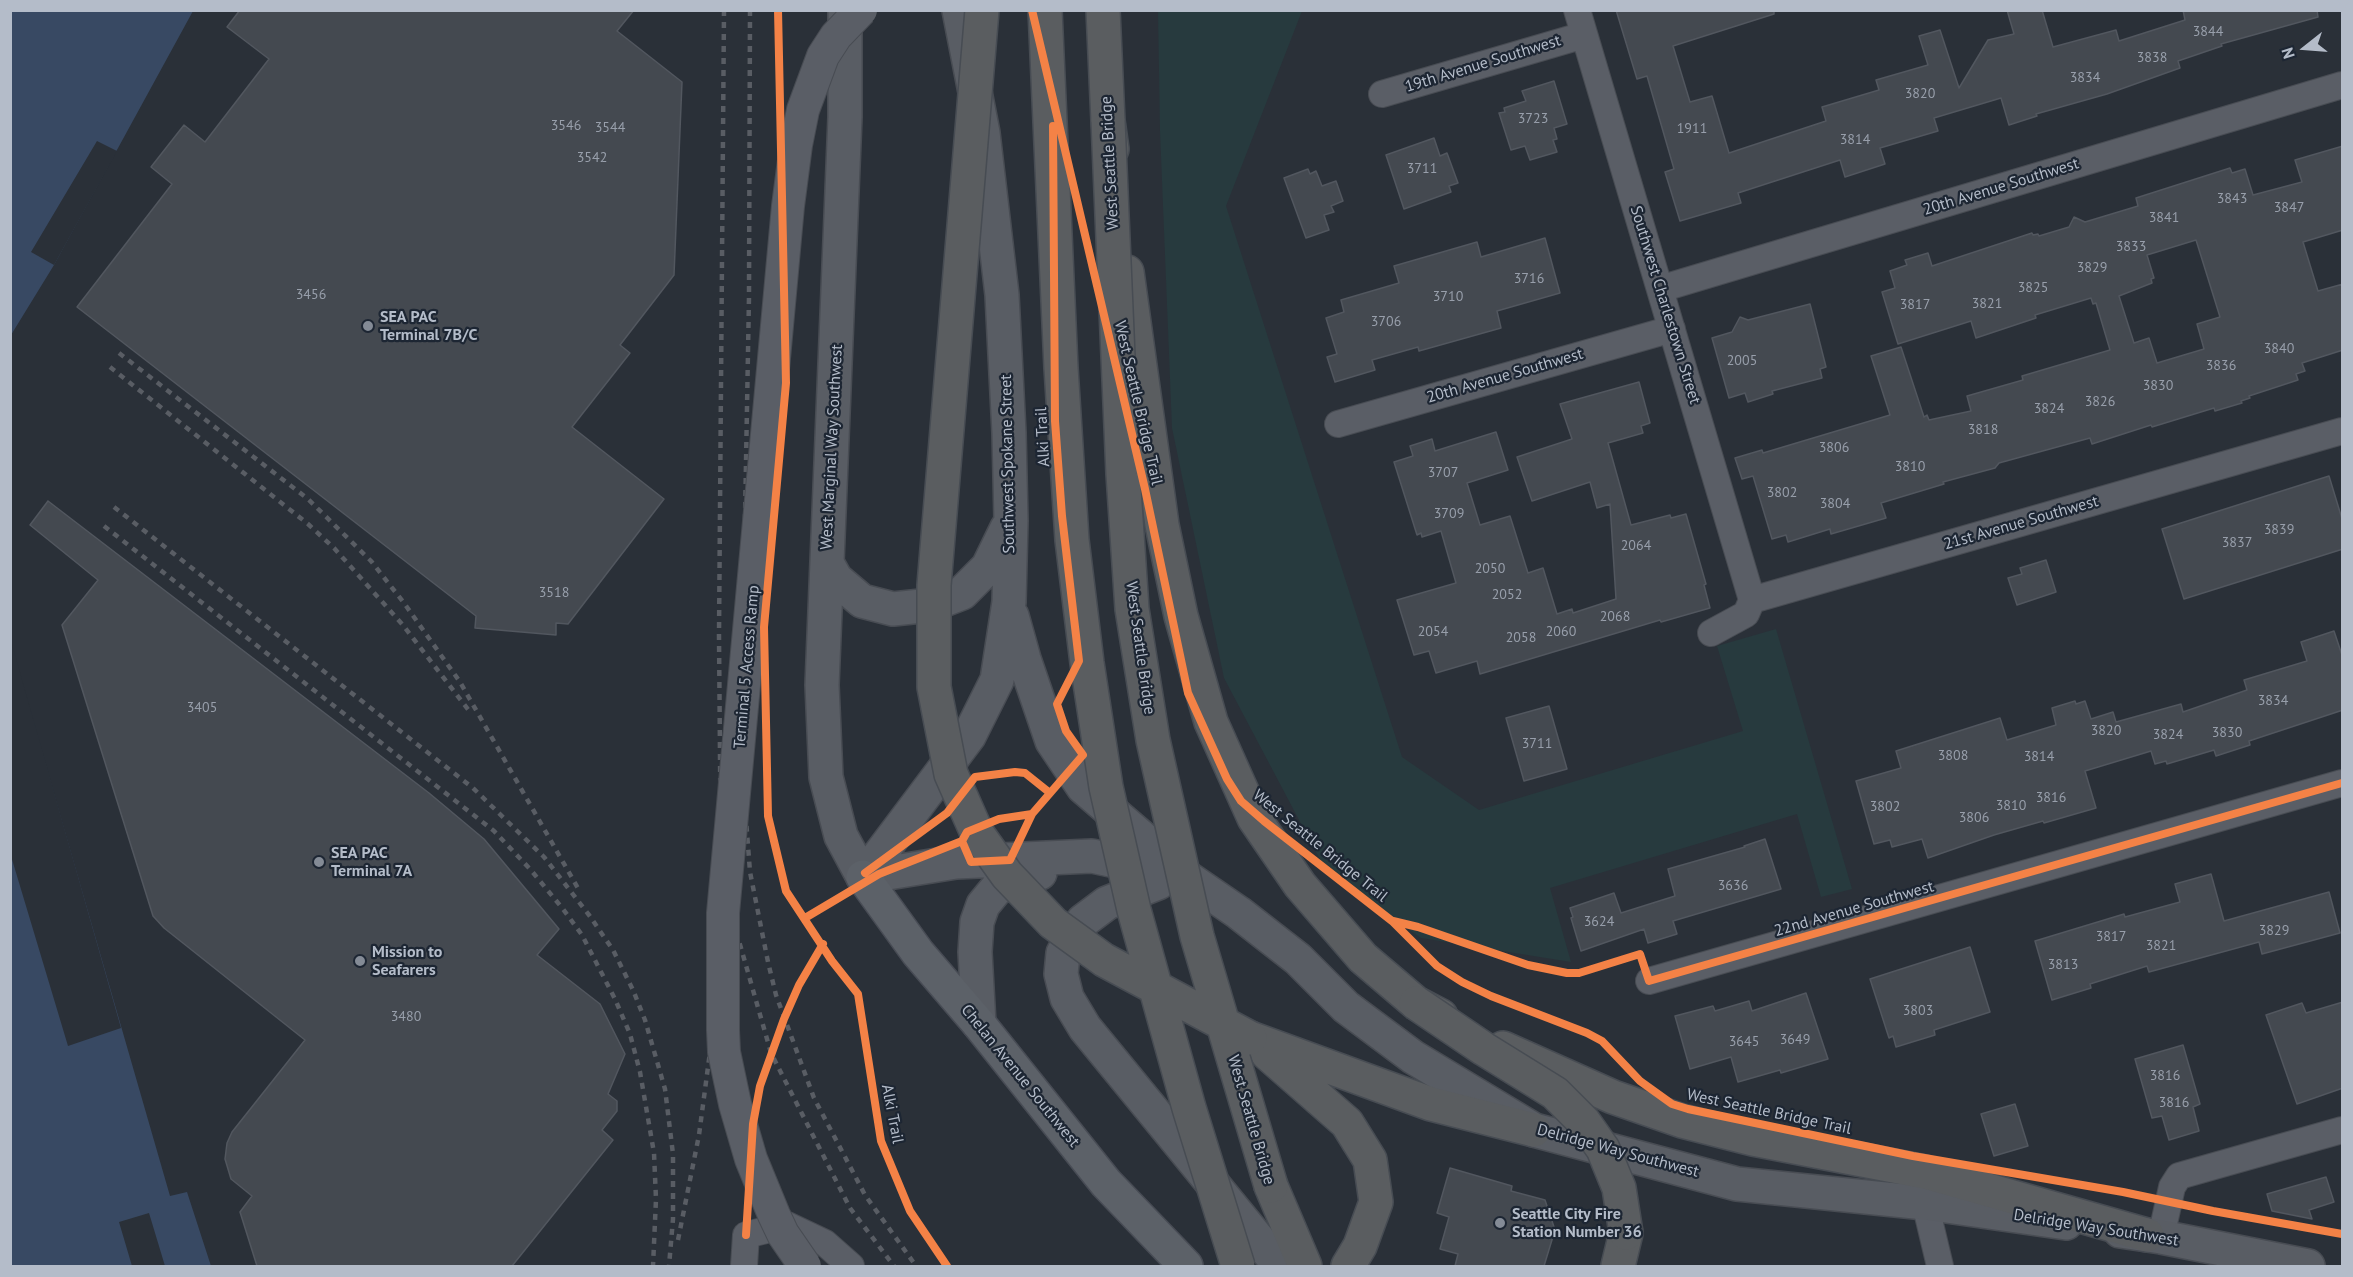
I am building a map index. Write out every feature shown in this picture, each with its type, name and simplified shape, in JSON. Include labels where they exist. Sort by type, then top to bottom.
[{"type":"highway","points":[[982,10],[934,585],[934,687],[951,774],[977,833],[1007,875],[1053,923],[1104,960],[1250,1038],[1317,1079],[1534,1130]]},
{"type":"highway","points":[[1045,10],[1061,368],[1070,505],[1087,663],[1106,787],[1134,910],[1189,1108],[1238,1266]]},
{"type":"highway","name":"West Seattle Bridge","points":[[1103,10],[1122,463],[1132,609],[1153,740],[1197,936],[1295,1266]]},
{"type":"highway","points":[[1108,122],[1162,525],[1181,616],[1210,722],[1254,818],[1300,885],[1363,958],[1416,1003],[1555,1093],[1584,1122],[1603,1149],[1619,1188],[1626,1233],[1618,1266]]},
{"type":"highway","points":[[1416,1003],[1516,1054],[1613,1097],[1682,1121],[1753,1139],[1925,1172],[2154,1236]]},
{"type":"highway","points":[[1317,1079],[1370,1160],[1376,1202],[1360,1246],[1348,1266]]},
{"type":"highway","points":[[1271,1186],[1305,1266]]},
{"type":"main road","name":"West Marginal Way Southwest","points":[[844,10],[845,129],[822,686],[826,777],[840,836],[862,877]]},
{"type":"main road","name":"Southwest Spokane Street","points":[[862,877],[969,736],[997,680],[1009,602],[1011,521],[1002,295],[983,133],[959,10]]},
{"type":"main road","points":[[827,563],[836,579],[862,601],[893,609],[931,605],[962,593],[988,567],[1011,521]]},
{"type":"main road","points":[[1009,602],[1024,658],[1052,741],[1083,787],[1185,876]]},
{"type":"main road","points":[[979,1024],[975,952],[977,922],[983,905],[997,888],[1092,856]]},
{"type":"main road","name":"Delridge Way Southwest","points":[[862,877],[956,862],[1092,856],[1185,876],[1239,913],[1298,959],[1346,1007],[1413,1057],[1534,1130],[1737,1184],[1925,1203],[2154,1236],[2308,1266]]},
{"type":"main road","points":[[1185,876],[1146,886],[1107,903],[1083,921],[1063,953],[1061,974],[1067,998],[1085,1028],[1280,1266]]},
{"type":"main road","name":"Chelan Avenue Southwest","points":[[862,877],[918,953],[979,1024],[1106,1183],[1186,1266]]},
{"type":"street","name":"Terminal 5 Access Ramp","points":[[806,1266],[783,1234],[774,1215],[752,1159],[735,1104],[724,1052],[723,913],[796,145],[803,110],[823,56],[836,36],[861,10]]},
{"type":"street","name":"19th Avenue Southwest","points":[[1382,94],[1580,23]]},
{"type":"street","name":"Southwest Charlestown Street","points":[[1580,23],[1752,600]]},
{"type":"street","name":"20th Avenue Southwest","points":[[1660,289],[2343,85]]},
{"type":"street","name":"20th Avenue Southwest","points":[[1338,424],[1672,329]]},
{"type":"street","name":"21st Avenue Southwest","points":[[1752,600],[2343,431]]},
{"type":"street","points":[[1711,633],[1746,614],[1752,600]]},
{"type":"street","name":"22nd Avenue Southwest","points":[[1648,981],[2343,783]]},
{"type":"street","points":[[2154,1236],[2179,1176],[2343,1130]]},
{"type":"street","points":[[1925,1203],[1940,1266]]},
{"type":"street","points":[[744,1266],[746,1235],[787,1225],[825,1243],[851,1266]]},
{"type":"green space","points":[[1158,11],[1302,11],[1226,206],[1402,757],[1479,810],[1743,731],[1717,646],[1776,629],[1852,889],[1821,897],[1797,814],[1550,888],[1571,962],[1421,938],[1326,871],[1224,678],[1172,428],[1160,131]]},
{"type":"water","points":[[11,11],[193,11],[54,265],[11,335]]},
{"type":"water","points":[[10,641],[170,1196],[187,1192],[211,1266],[11,1266]]},
{"type":"pier","points":[[97,141],[117,151],[54,265],[31,252]]},
{"type":"pier","points":[[11,641],[121,1028],[68,1046],[11,856]]},
{"type":"pier","points":[[149,1213],[165,1266],[132,1266],[119,1222]]},
{"type":"building","name":"SEA PAC Terminal 7B/C","points":[[240,10],[634,10],[617,31],[682,82],[674,275],[620,345],[630,353],[572,427],[664,499],[568,624],[556,623],[556,635],[475,628],[476,616],[77,307],[172,184],[151,167],[184,125],[205,142],[269,59],[227,27]]},
{"type":"building","points":[[1616,10],[1774,10],[1774,14],[1673,46],[1690,102],[1712,96],[1729,153],[1826,121],[1822,107],[1879,90],[1876,80],[1928,65],[1919,36],[1940,30],[1959,88],[1988,40],[2014,34],[2007,10],[2042,10],[2053,47],[2116,30],[2119,41],[2185,20],[2183,10],[2317,10],[2318,17],[2221,44],[2222,46],[2178,61],[2180,68],[2107,94],[2036,114],[2037,116],[2009,125],[2001,98],[1934,118],[1938,131],[1880,148],[1885,164],[1845,177],[1840,160],[1738,193],[1741,203],[1680,221],[1665,172],[1674,169],[1647,76],[1637,79]]},
{"type":"building","points":[[1554,81],[1567,124],[1554,128],[1557,139],[1553,140],[1557,152],[1530,160],[1525,146],[1511,150],[1499,113],[1505,112],[1504,108],[1526,101],[1522,91]]},
{"type":"building","points":[[1434,138],[1440,156],[1447,153],[1458,183],[1449,186],[1451,192],[1404,209],[1386,155]]},
{"type":"building","points":[[2343,146],[2343,230],[2303,242],[2318,291],[2343,284],[2343,350],[2302,363],[2305,371],[2296,374],[2298,380],[2249,396],[2250,398],[2241,401],[2242,403],[2215,411],[2214,408],[2152,427],[2151,425],[2092,444],[2090,438],[1999,463],[1995,468],[1943,482],[1944,484],[1881,503],[1886,518],[1831,534],[1830,529],[1788,542],[1786,535],[1772,539],[1753,476],[1742,479],[1735,458],[1762,450],[1763,453],[1890,415],[1871,356],[1901,347],[1924,417],[1927,415],[1929,420],[1971,411],[1967,396],[2023,380],[2022,376],[2110,350],[2096,303],[2093,304],[2091,298],[2035,315],[2036,318],[1976,338],[1971,321],[1898,344],[1882,292],[1895,288],[1890,271],[1907,265],[1905,260],[1928,253],[1932,266],[2032,233],[2039,236],[2069,227],[2074,217],[2085,222],[2138,206],[2136,198],[2230,168],[2232,173],[2245,169],[2253,195],[2302,182],[2295,160]],"holes":[[[2196,240],[2220,317],[2197,324],[2204,349],[2157,363],[2149,338],[2134,343],[2119,296],[2152,283],[2151,279],[2154,278],[2147,255]]]},
{"type":"building","points":[[1308,169],[1310,174],[1316,171],[1322,186],[1336,181],[1343,201],[1331,206],[1334,212],[1324,215],[1329,230],[1306,238],[1284,178]]},
{"type":"building","points":[[1545,238],[1560,293],[1497,311],[1501,328],[1419,351],[1418,347],[1372,360],[1375,370],[1335,382],[1327,357],[1337,354],[1326,318],[1344,312],[1341,300],[1399,283],[1394,266],[1477,242],[1481,257]]},
{"type":"building","points":[[1810,304],[1826,367],[1820,369],[1822,378],[1772,391],[1773,394],[1748,402],[1745,393],[1729,398],[1712,338],[1732,332],[1740,317],[1748,320]]},
{"type":"building","points":[[1639,382],[1650,423],[1641,426],[1643,433],[1608,443],[1631,525],[1670,515],[1671,518],[1686,514],[1706,584],[1704,585],[1710,608],[1661,622],[1660,620],[1480,674],[1477,661],[1436,673],[1429,651],[1414,655],[1397,600],[1456,583],[1441,531],[1422,537],[1421,533],[1417,535],[1394,462],[1413,456],[1410,446],[1432,439],[1435,451],[1496,432],[1508,470],[1467,483],[1480,525],[1510,516],[1528,573],[1543,568],[1557,614],[1572,609],[1573,613],[1616,599],[1610,504],[1597,508],[1590,482],[1532,501],[1517,457],[1572,439],[1560,404]]},
{"type":"building","points":[[2329,476],[2343,522],[2343,549],[2184,599],[2162,529]]},
{"type":"building","name":"SEA PAC Terminal 7A","points":[[48,501],[429,793],[484,839],[559,929],[537,955],[600,1004],[625,1054],[608,1094],[617,1101],[617,1111],[602,1130],[613,1140],[512,1266],[257,1266],[240,1212],[252,1196],[231,1179],[225,1159],[227,1143],[232,1132],[305,1040],[164,928],[153,916],[62,625],[98,580],[30,525]]},
{"type":"building","points":[[2046,560],[2056,592],[2017,605],[2008,578],[2022,574],[2020,568]]},
{"type":"building","points":[[2334,631],[2343,658],[2343,710],[2249,741],[2250,745],[2216,756],[2214,750],[2167,764],[2166,761],[2155,764],[2151,751],[2085,771],[2096,808],[1994,835],[1928,858],[1922,839],[1892,847],[1890,840],[1874,844],[1856,781],[1901,768],[1896,751],[2000,718],[2007,740],[2056,725],[2052,708],[2075,701],[2076,704],[2085,701],[2091,719],[2113,712],[2116,722],[2181,704],[2183,712],[2247,690],[2244,680],[2307,661],[2301,642]]},
{"type":"building","points":[[1549,706],[1567,769],[1524,781],[1506,718]]},
{"type":"building","points":[[1765,839],[1781,889],[1673,921],[1677,934],[1648,943],[1644,929],[1581,951],[1570,908],[1614,893],[1621,913],[1675,896],[1668,869]]},
{"type":"building","points":[[2211,874],[2224,921],[2329,892],[2340,933],[2262,954],[2259,942],[2149,972],[2147,966],[2090,984],[2091,988],[2052,1000],[2035,941],[2124,914],[2125,917],[2180,902],[2175,884]]},
{"type":"building","points":[[1970,947],[1990,1012],[1934,1030],[1935,1035],[1896,1047],[1893,1036],[1889,1038],[1870,979]]},
{"type":"building","points":[[1806,993],[1828,1059],[1781,1073],[1780,1070],[1738,1082],[1731,1057],[1690,1069],[1675,1016],[1713,1006],[1715,1011],[1749,1001],[1752,1011]]},
{"type":"building","points":[[2343,1002],[2343,1088],[2297,1104],[2266,1015],[2302,1003],[2306,1013]]},
{"type":"building","points":[[2183,1045],[2200,1104],[2193,1107],[2199,1131],[2169,1140],[2162,1116],[2152,1118],[2135,1059]]},
{"type":"building","points":[[2015,1104],[2028,1146],[1994,1156],[1981,1114]]},
{"type":"building","name":"Seattle City Fire Station Number 36","points":[[1450,1168],[1512,1186],[1511,1191],[1545,1200],[1555,1230],[1544,1266],[1455,1266],[1458,1254],[1440,1249],[1449,1217],[1437,1213]]},
{"type":"building","points":[[2326,1177],[2334,1202],[2309,1210],[2312,1219],[2272,1211],[2267,1194]]},
{"type":"railway","points":[[724,10],[719,635],[721,878],[771,1053],[850,1208],[894,1266]]},
{"type":"railway","points":[[750,10],[749,297],[742,682],[743,780],[750,872],[776,995],[814,1098],[865,1195],[916,1266]]},
{"type":"railway","points":[[119,353],[308,499],[371,561],[460,682],[579,890]]},
{"type":"railway","points":[[110,367],[308,524],[334,548],[402,624],[470,712]]},
{"type":"railway","points":[[114,507],[473,788],[544,857],[589,915],[613,950],[633,990],[645,1020],[665,1089],[673,1154],[673,1219],[669,1266]]},
{"type":"railway","points":[[104,526],[494,831],[563,909],[582,935],[615,999],[630,1034],[640,1072],[654,1153],[656,1199],[653,1266]]},
{"type":"railway","points":[[678,1240],[699,1135],[715,1014],[721,889]]},
{"type":"cycle path","name":"Alki Trail","points":[[778,10],[786,383],[764,627],[768,816],[786,891],[832,961],[858,994],[881,1141],[910,1211],[947,1266]]},
{"type":"cycle path","name":"West Seattle Bridge Trail","points":[[1032,10],[1145,489],[1188,693],[1227,779],[1241,801],[1392,921],[1437,966],[1462,982],[1491,996],[1602,1041],[1640,1081],[1672,1104],[1913,1156],[2123,1192],[2342,1234]]},
{"type":"cycle path","name":"Alki Trail","points":[[805,918],[879,874],[962,841],[967,832],[999,819],[1032,814],[1083,755],[1066,731],[1057,704],[1079,661],[1062,516],[1055,421],[1053,126]]},
{"type":"cycle path","points":[[865,873],[947,813],[975,777],[1025,773],[1050,793]]},
{"type":"cycle path","points":[[1393,921],[1418,927],[1528,965],[1567,973],[1579,973],[1640,954],[1649,981],[2342,783]]},
{"type":"cycle path","points":[[962,841],[971,862],[1010,860],[1032,814]]},
{"type":"cycle path","points":[[746,1235],[753,1124],[760,1086],[799,985],[823,944]]},
{"type":"place","name":"SEA PAC Terminal 7B/C","points":[[368,326]]},
{"type":"place","name":"SEA PAC Terminal 7A","points":[[319,862]]},
{"type":"place","name":"Mission to Seafarers","points":[[360,961]]},
{"type":"place","name":"Seattle City Fire Station Number 36","points":[[1500,1223]]}]
